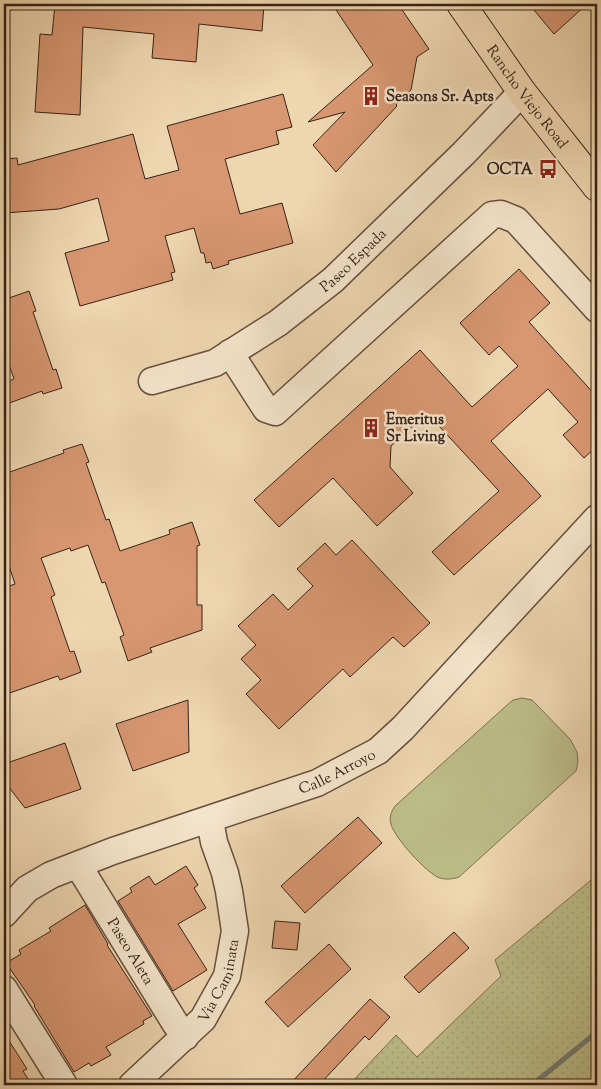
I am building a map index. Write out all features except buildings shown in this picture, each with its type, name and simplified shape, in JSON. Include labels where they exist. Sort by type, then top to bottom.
[{"type":"main road","name":"Rancho Viejo Road","points":[[461,4],[522,92],[597,187]]},
{"type":"street","name":"Paseo Espada","points":[[152,381],[215,363],[278,323],[333,280],[464,153],[522,92]]},
{"type":"street","points":[[230,353],[266,409],[275,412],[492,215],[501,214],[516,220],[597,309]]},
{"type":"street","name":"Calle Arroyo","points":[[4,914],[28,889],[51,875],[113,851],[317,783],[378,751],[403,728],[597,518]]},
{"type":"street","name":"Via Caminata","points":[[132,1085],[204,1019],[226,976],[235,931],[225,873],[215,846],[210,820]]},
{"type":"street","name":"Paseo Aleta","points":[[78,865],[185,1037]]},
{"type":"street","points":[[4,989],[64,1085]]},
{"type":"green space","points":[[522,698],[532,700],[570,739],[577,752],[578,762],[576,771],[459,877],[450,879],[440,878],[420,863],[404,846],[393,830],[390,821],[392,810],[513,700]]},
{"type":"green space","points":[[597,875],[597,1085],[349,1085],[396,1035],[417,1057],[501,976],[495,960]]},
{"type":"waterway","points":[[532,1085],[597,1032]]},
{"type":"place","name":"Seasons Sr. Apts","points":[[371,96]]},
{"type":"place","name":"OCTA","points":[[548,169]]},
{"type":"place","name":"Emeritus Sr Living","points":[[371,428]]}]
